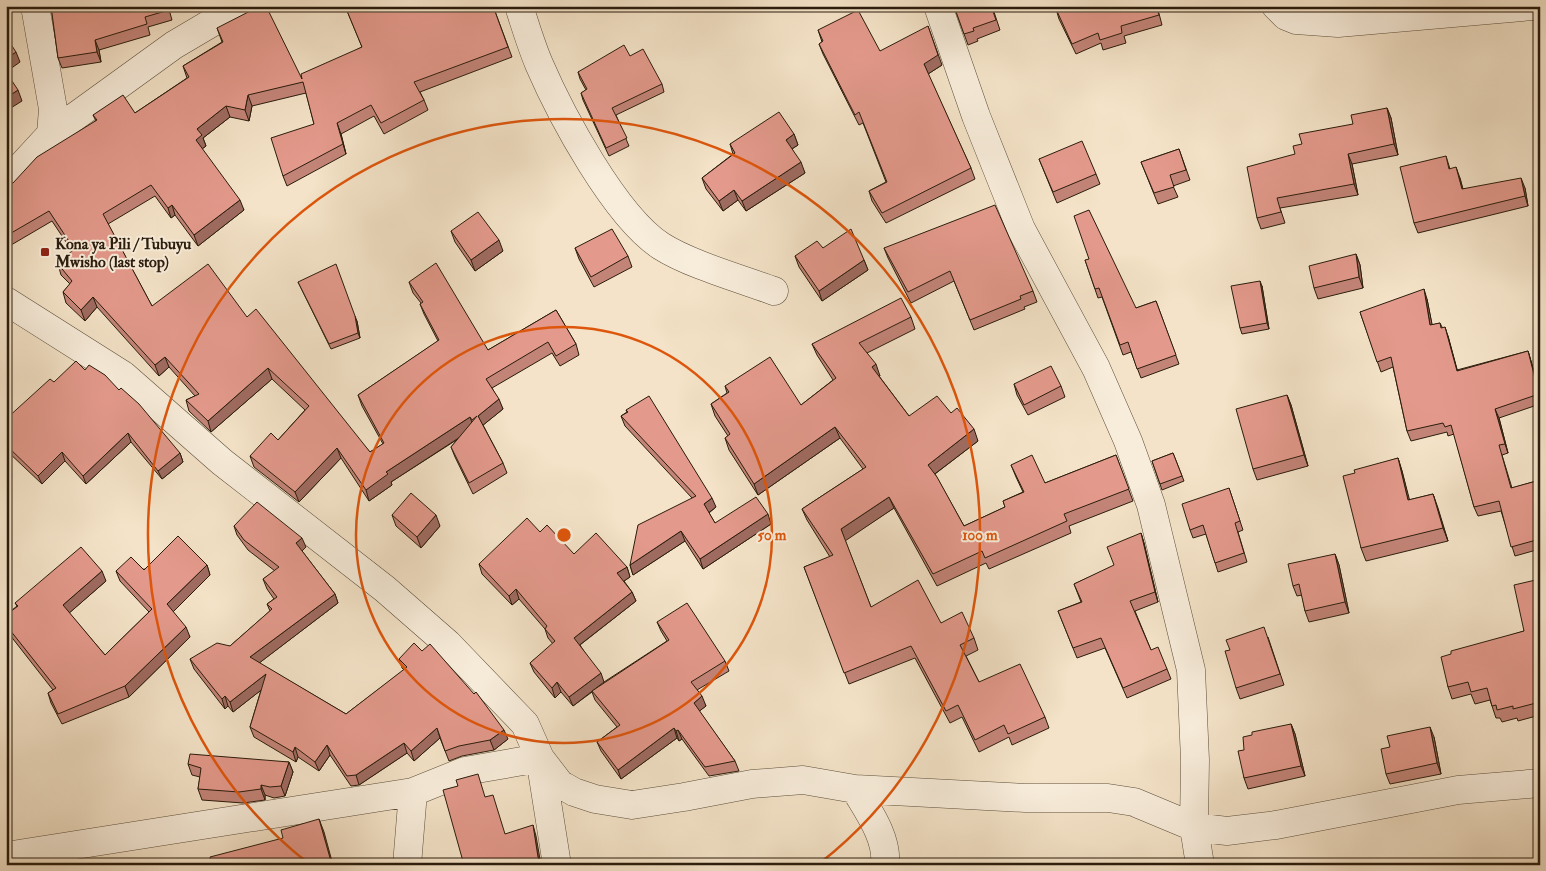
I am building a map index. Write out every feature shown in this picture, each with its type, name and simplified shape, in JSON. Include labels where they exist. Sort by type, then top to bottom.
[{"type":"street","points":[[35,6],[53,108],[51,134]]},
{"type":"street","points":[[6,183],[51,134],[174,45],[240,6]]},
{"type":"street","points":[[519,6],[539,64],[576,136],[609,190],[634,222],[668,251],[774,291]]},
{"type":"street","points":[[938,6],[976,116],[1021,229],[1096,368],[1128,441],[1151,505],[1191,670],[1195,760],[1194,827],[1200,865]]},
{"type":"street","points":[[1276,6],[1286,16],[1296,20],[1345,23],[1533,6]]},
{"type":"street","points":[[6,301],[123,374],[222,462],[385,589],[448,644],[526,724],[540,758],[557,865]]},
{"type":"street","points":[[540,758],[560,784],[574,792],[595,799],[632,805],[777,780],[803,780],[855,789],[1026,798],[1108,798],[1134,802],[1194,827],[1211,831],[1246,830],[1458,790],[1540,783]]},
{"type":"street","points":[[6,856],[413,792],[465,771],[540,758]]},
{"type":"street","points":[[855,789],[884,845],[885,865]]},
{"type":"street","points":[[408,865],[413,792]]},
{"type":"building","points":[[51,6],[168,6],[169,10],[145,17],[147,24],[95,40],[97,52],[58,58]]},
{"type":"building","points":[[260,6],[266,6],[302,79],[301,74],[362,47],[345,6],[493,6],[508,47],[414,82],[424,100],[381,123],[371,105],[337,123],[343,144],[283,176],[271,138],[314,124],[303,82],[248,95],[245,110],[226,106],[197,129],[202,135],[196,140],[240,200],[194,235],[172,205],[168,208],[151,185],[103,214],[152,306],[208,264],[247,317],[256,309],[370,452],[384,443],[358,395],[439,340],[420,304],[423,302],[409,282],[436,263],[488,350],[556,310],[576,344],[556,356],[548,342],[486,379],[499,399],[478,416],[503,463],[469,483],[451,447],[477,416],[472,420],[470,417],[386,472],[388,474],[366,490],[337,448],[295,492],[250,456],[271,433],[278,440],[309,406],[268,368],[208,421],[186,400],[199,394],[165,357],[155,365],[93,297],[81,310],[63,292],[72,281],[58,264],[74,249],[49,211],[6,236],[6,187],[13,183],[37,157],[97,120],[93,115],[123,95],[135,113],[189,77],[183,66],[223,42],[217,28]]},
{"type":"building","points":[[954,6],[991,6],[996,20],[973,28],[974,31],[964,34]]},
{"type":"building","points":[[1066,6],[1156,6],[1159,15],[1121,26],[1122,33],[1100,40],[1098,33],[1072,44],[1056,9]]},
{"type":"building","points":[[858,10],[880,51],[928,26],[938,55],[924,64],[971,168],[882,213],[869,191],[887,182],[859,112],[855,115],[819,44],[823,41],[818,30]]},
{"type":"building","points":[[6,37],[16,52],[6,59]]},
{"type":"building","points":[[624,45],[630,56],[643,49],[662,84],[612,108],[627,138],[606,148],[581,93],[587,89],[578,72]]},
{"type":"building","points":[[6,72],[18,90],[6,98]]},
{"type":"building","points":[[1387,108],[1394,144],[1348,154],[1354,184],[1277,198],[1281,212],[1257,218],[1247,167],[1295,154],[1293,146],[1302,144],[1299,134],[1353,124],[1351,115]]},
{"type":"building","points":[[779,112],[794,134],[786,140],[801,162],[742,201],[734,190],[719,201],[702,178],[735,153],[730,144]]},
{"type":"building","points":[[1082,141],[1096,174],[1053,192],[1039,159]]},
{"type":"building","points":[[1179,149],[1186,170],[1170,175],[1174,187],[1154,193],[1141,162]]},
{"type":"building","points":[[1446,156],[1449,169],[1456,167],[1462,189],[1521,178],[1525,196],[1414,223],[1400,167]]},
{"type":"building","points":[[995,205],[1033,291],[1020,296],[1021,299],[970,320],[950,271],[908,292],[884,248]]},
{"type":"building","points":[[1089,210],[1136,308],[1156,301],[1176,355],[1137,369],[1128,342],[1120,345],[1099,288],[1095,289],[1085,260],[1089,259],[1074,216]]},
{"type":"building","points":[[478,212],[499,240],[471,260],[451,231]]},
{"type":"building","points":[[612,229],[628,256],[591,277],[575,248]]},
{"type":"building","points":[[851,229],[864,260],[819,291],[795,256],[817,241],[823,248]]},
{"type":"building","points":[[1356,254],[1359,277],[1314,288],[1309,266]]},
{"type":"building","points":[[336,264],[355,316],[358,333],[329,344],[298,282]]},
{"type":"building","points":[[1260,281],[1267,323],[1240,328],[1231,286]]},
{"type":"building","points":[[1424,289],[1430,325],[1440,323],[1441,328],[1445,327],[1457,371],[1528,351],[1539,394],[1495,409],[1505,444],[1499,445],[1511,488],[1540,480],[1540,539],[1511,547],[1499,501],[1474,507],[1451,425],[1445,427],[1443,423],[1407,431],[1391,357],[1377,362],[1360,312]]},
{"type":"building","points":[[901,298],[911,317],[859,343],[876,364],[872,367],[909,416],[937,396],[951,413],[957,408],[974,429],[928,465],[937,477],[964,526],[1005,507],[1003,501],[1024,492],[1011,465],[1032,455],[1045,483],[1116,455],[1129,489],[1064,514],[1067,521],[985,558],[982,551],[933,574],[889,497],[841,529],[871,607],[918,580],[941,623],[962,612],[974,638],[960,645],[979,682],[1020,664],[1045,717],[1008,734],[1004,725],[975,740],[958,705],[946,711],[911,646],[844,673],[804,567],[833,555],[802,509],[866,467],[835,427],[754,484],[725,438],[730,434],[711,404],[729,392],[725,386],[770,357],[801,405],[836,378],[812,344]]},
{"type":"building","points":[[76,361],[85,370],[89,365],[105,375],[119,390],[121,388],[139,404],[180,453],[158,471],[128,433],[83,476],[62,452],[38,476],[6,445],[6,419],[50,379],[54,382]]},
{"type":"building","points":[[1051,366],[1061,386],[1024,405],[1014,384]]},
{"type":"building","points":[[1287,395],[1304,455],[1253,469],[1236,409]]},
{"type":"building","points":[[649,396],[712,498],[704,504],[715,523],[756,497],[768,514],[700,559],[681,531],[630,565],[638,525],[696,496],[621,416],[628,412],[626,410]]},
{"type":"building","points":[[1173,453],[1182,476],[1160,484],[1152,461]]},
{"type":"building","points":[[1398,458],[1408,500],[1433,494],[1443,528],[1361,548],[1343,476],[1355,473],[1354,470]]},
{"type":"building","points":[[1229,488],[1240,521],[1235,523],[1244,553],[1215,563],[1203,525],[1190,530],[1182,504]]},
{"type":"building","points":[[411,493],[436,515],[417,537],[392,515]]},
{"type":"building","points":[[257,502],[302,538],[296,543],[335,594],[250,657],[346,714],[407,667],[399,659],[414,643],[422,651],[430,644],[474,694],[476,692],[504,730],[490,740],[459,746],[445,751],[437,728],[411,751],[404,743],[356,775],[347,776],[327,745],[315,762],[295,747],[293,752],[250,727],[266,674],[230,702],[225,696],[222,699],[190,659],[217,643],[230,646],[272,609],[267,604],[277,597],[263,579],[279,567],[244,540],[234,526]]},
{"type":"building","points":[[527,518],[540,532],[547,525],[574,554],[596,533],[627,567],[617,573],[632,592],[574,638],[601,673],[569,697],[557,682],[552,688],[530,663],[555,641],[545,629],[547,626],[516,589],[509,596],[479,564]]},
{"type":"building","points":[[1141,533],[1155,592],[1130,601],[1151,650],[1158,647],[1167,669],[1123,688],[1101,638],[1073,648],[1058,611],[1082,602],[1074,584],[1114,565],[1107,547]]},
{"type":"building","points":[[178,536],[207,565],[167,604],[186,627],[125,686],[58,714],[48,693],[56,688],[6,625],[6,615],[18,606],[15,603],[81,547],[102,571],[63,605],[105,655],[152,609],[116,571],[131,557],[144,570]]},
{"type":"building","points":[[1335,554],[1345,602],[1305,611],[1299,584],[1293,586],[1288,564]]},
{"type":"building","points":[[1540,579],[1540,702],[1513,709],[1513,706],[1497,710],[1496,705],[1492,706],[1487,688],[1471,692],[1468,682],[1448,687],[1441,657],[1451,654],[1451,651],[1524,631],[1514,585]]},
{"type":"building","points":[[687,603],[725,661],[691,682],[702,696],[694,703],[735,761],[705,767],[678,730],[676,731],[674,728],[618,770],[597,742],[620,725],[592,691],[669,640],[657,622]]},
{"type":"building","points":[[1264,627],[1280,674],[1236,688],[1225,651],[1230,650],[1226,640]]},
{"type":"building","points":[[1291,724],[1301,766],[1244,778],[1238,751],[1244,750],[1243,737],[1252,735],[1252,732]]},
{"type":"building","points":[[1430,727],[1437,763],[1386,774],[1381,749],[1390,747],[1387,736]]},
{"type":"building","points":[[190,754],[289,762],[281,786],[270,787],[261,785],[261,789],[239,792],[198,789],[201,768],[188,764]]},
{"type":"building","points":[[478,774],[485,797],[493,795],[505,834],[533,825],[541,865],[464,865],[443,790],[458,786],[456,780]]},
{"type":"building","points":[[319,819],[332,865],[189,865],[211,861],[210,857],[283,838],[281,830]]},
{"type":"place","name":"Kona ya Pili / Tubuyu Mwisho (last stop)","points":[[45,252]]}]
